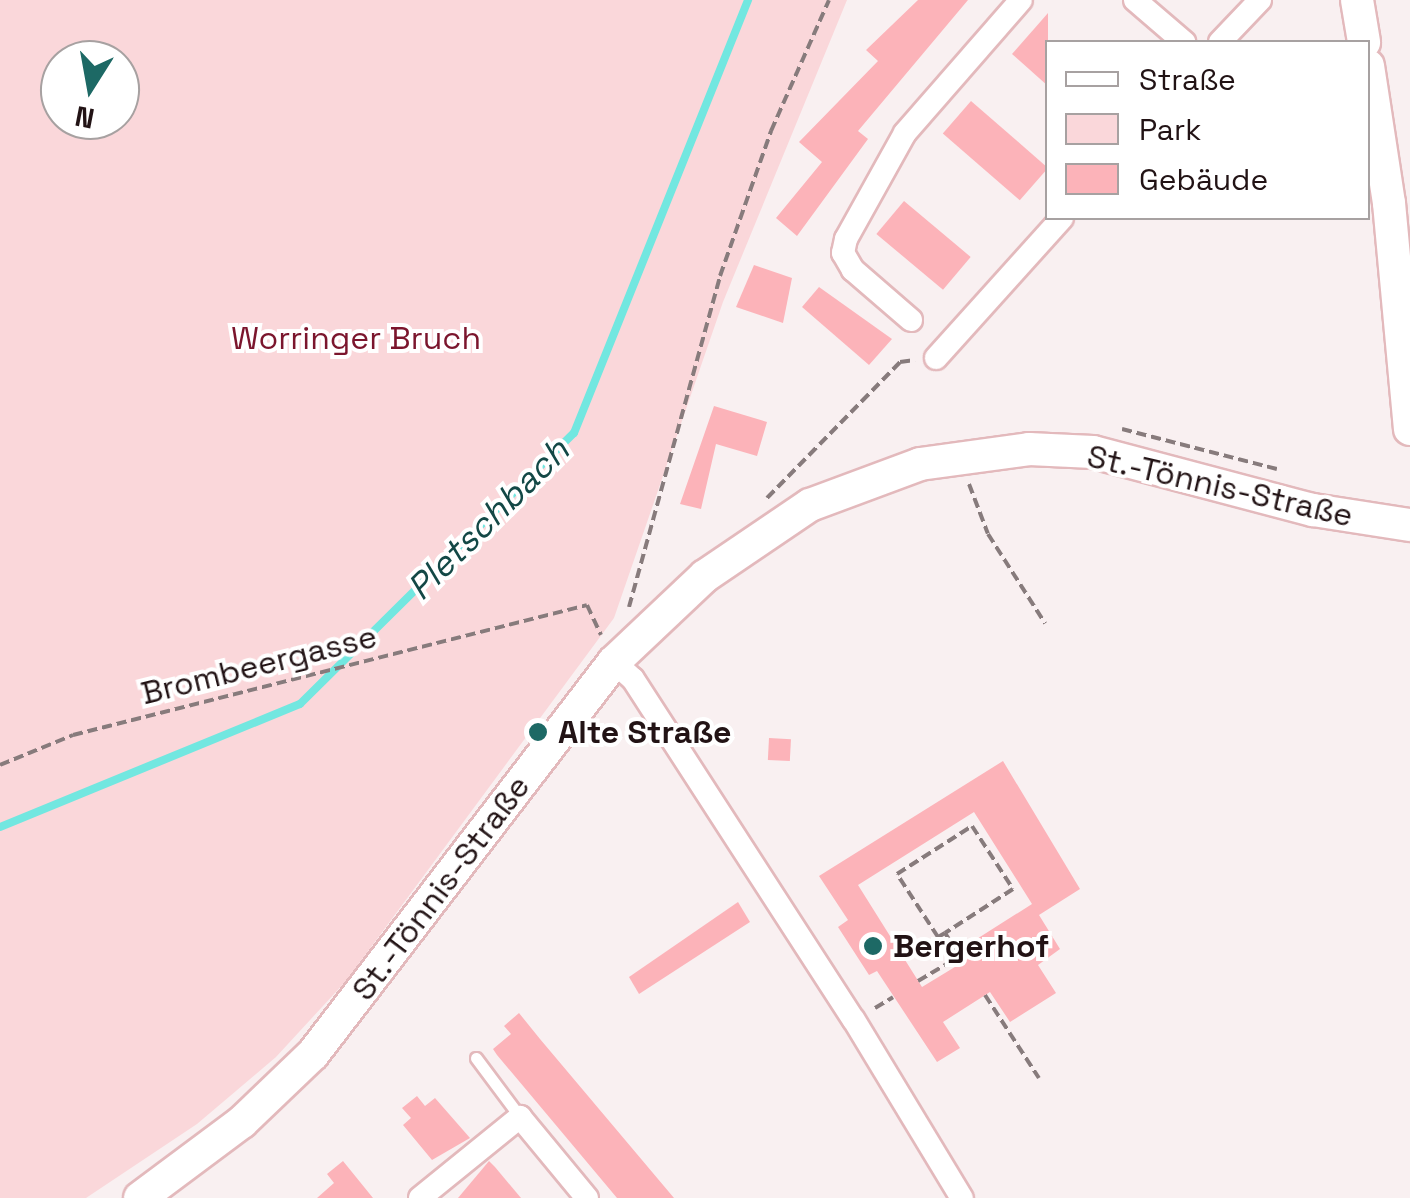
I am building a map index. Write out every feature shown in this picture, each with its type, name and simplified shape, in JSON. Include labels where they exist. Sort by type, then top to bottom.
[{"type":"main road","points":[[1357,0],[1364,40]]},
{"type":"main road","points":[[1370,83],[1410,429]]},
{"type":"main road","name":"St.-Tönnis-Straße","points":[[142,1198],[242,1122],[313,1054],[614,662],[762,531],[862,481],[960,456],[1028,449],[1093,452],[1313,510],[1410,525]]},
{"type":"street","points":[[911,320],[853,270],[843,253],[846,240],[905,134],[1020,0]]},
{"type":"street","points":[[1135,0],[1182,40]]},
{"type":"street","points":[[1222,40],[1260,0]]},
{"type":"street","points":[[936,358],[1060,220]]},
{"type":"street","points":[[614,662],[664,728],[962,1198]]},
{"type":"street","points":[[429,1195],[520,1118],[587,1198]]},
{"type":"lane","points":[[476,1058],[520,1118]]},
{"type":"path","points":[[614,662],[720,276],[771,131],[829,0]]},
{"type":"path","points":[[762,531],[754,510],[900,362],[936,358]]},
{"type":"path","points":[[960,456],[988,534],[1045,623]]},
{"type":"path","name":"Brombeergasse","points":[[0,764],[74,736],[587,605],[614,662]]},
{"type":"path","points":[[972,826],[1013,890],[945,933],[938,938],[897,874],[972,826]]},
{"type":"path","points":[[918,981],[962,959],[945,933]]},
{"type":"path","points":[[985,995],[1039,1078]]},
{"type":"green space","name":"Worringer Bruch","points":[[0,0],[847,0],[723,302],[614,618],[346,981],[276,1057],[197,1124],[86,1198],[0,1198]]},
{"type":"building","points":[[918,0],[968,0],[858,131],[868,139],[797,236],[776,218],[822,162],[799,142],[878,61],[866,50]]},
{"type":"building","points":[[1048,13],[1045,83],[1012,54]]},
{"type":"building","points":[[971,101],[1045,165],[1045,171],[1020,200],[943,133]]},
{"type":"building","points":[[904,201],[971,257],[943,290],[876,234]]},
{"type":"building","points":[[754,265],[792,278],[783,323],[736,307]]},
{"type":"building","points":[[819,287],[892,339],[869,365],[802,307]]},
{"type":"building","points":[[714,406],[767,422],[757,456],[716,444],[701,509],[680,504]]},
{"type":"building","points":[[769,738],[791,739],[790,761],[768,760]]},
{"type":"building","points":[[1003,761],[1080,889],[1039,915],[1060,949],[1038,965],[1056,993],[1010,1022],[990,992],[943,1022],[960,1048],[937,1062],[877,971],[869,975],[838,927],[848,920],[819,876]],"holes":[[[974,812],[1032,904],[961,949],[968,959],[922,987],[858,885]]]},
{"type":"building","points":[[738,902],[750,922],[639,994],[629,977]]},
{"type":"building","points":[[519,1013],[674,1198],[617,1198],[497,1055],[493,1049],[511,1034],[504,1026]]},
{"type":"building","points":[[417,1096],[425,1106],[435,1098],[470,1138],[432,1160],[403,1125],[411,1118],[402,1108]]},
{"type":"building","points":[[343,1161],[373,1198],[317,1198],[334,1183],[327,1174]]},
{"type":"building","points":[[489,1161],[495,1167],[521,1198],[458,1198]]},
{"type":"waterway","name":"Pletschbach","points":[[0,827],[300,704],[574,433],[748,0]]},
{"type":"place","name":"Alte Straße","points":[[538,732]]},
{"type":"place","name":"Bergerhof","points":[[873,946]]}]
